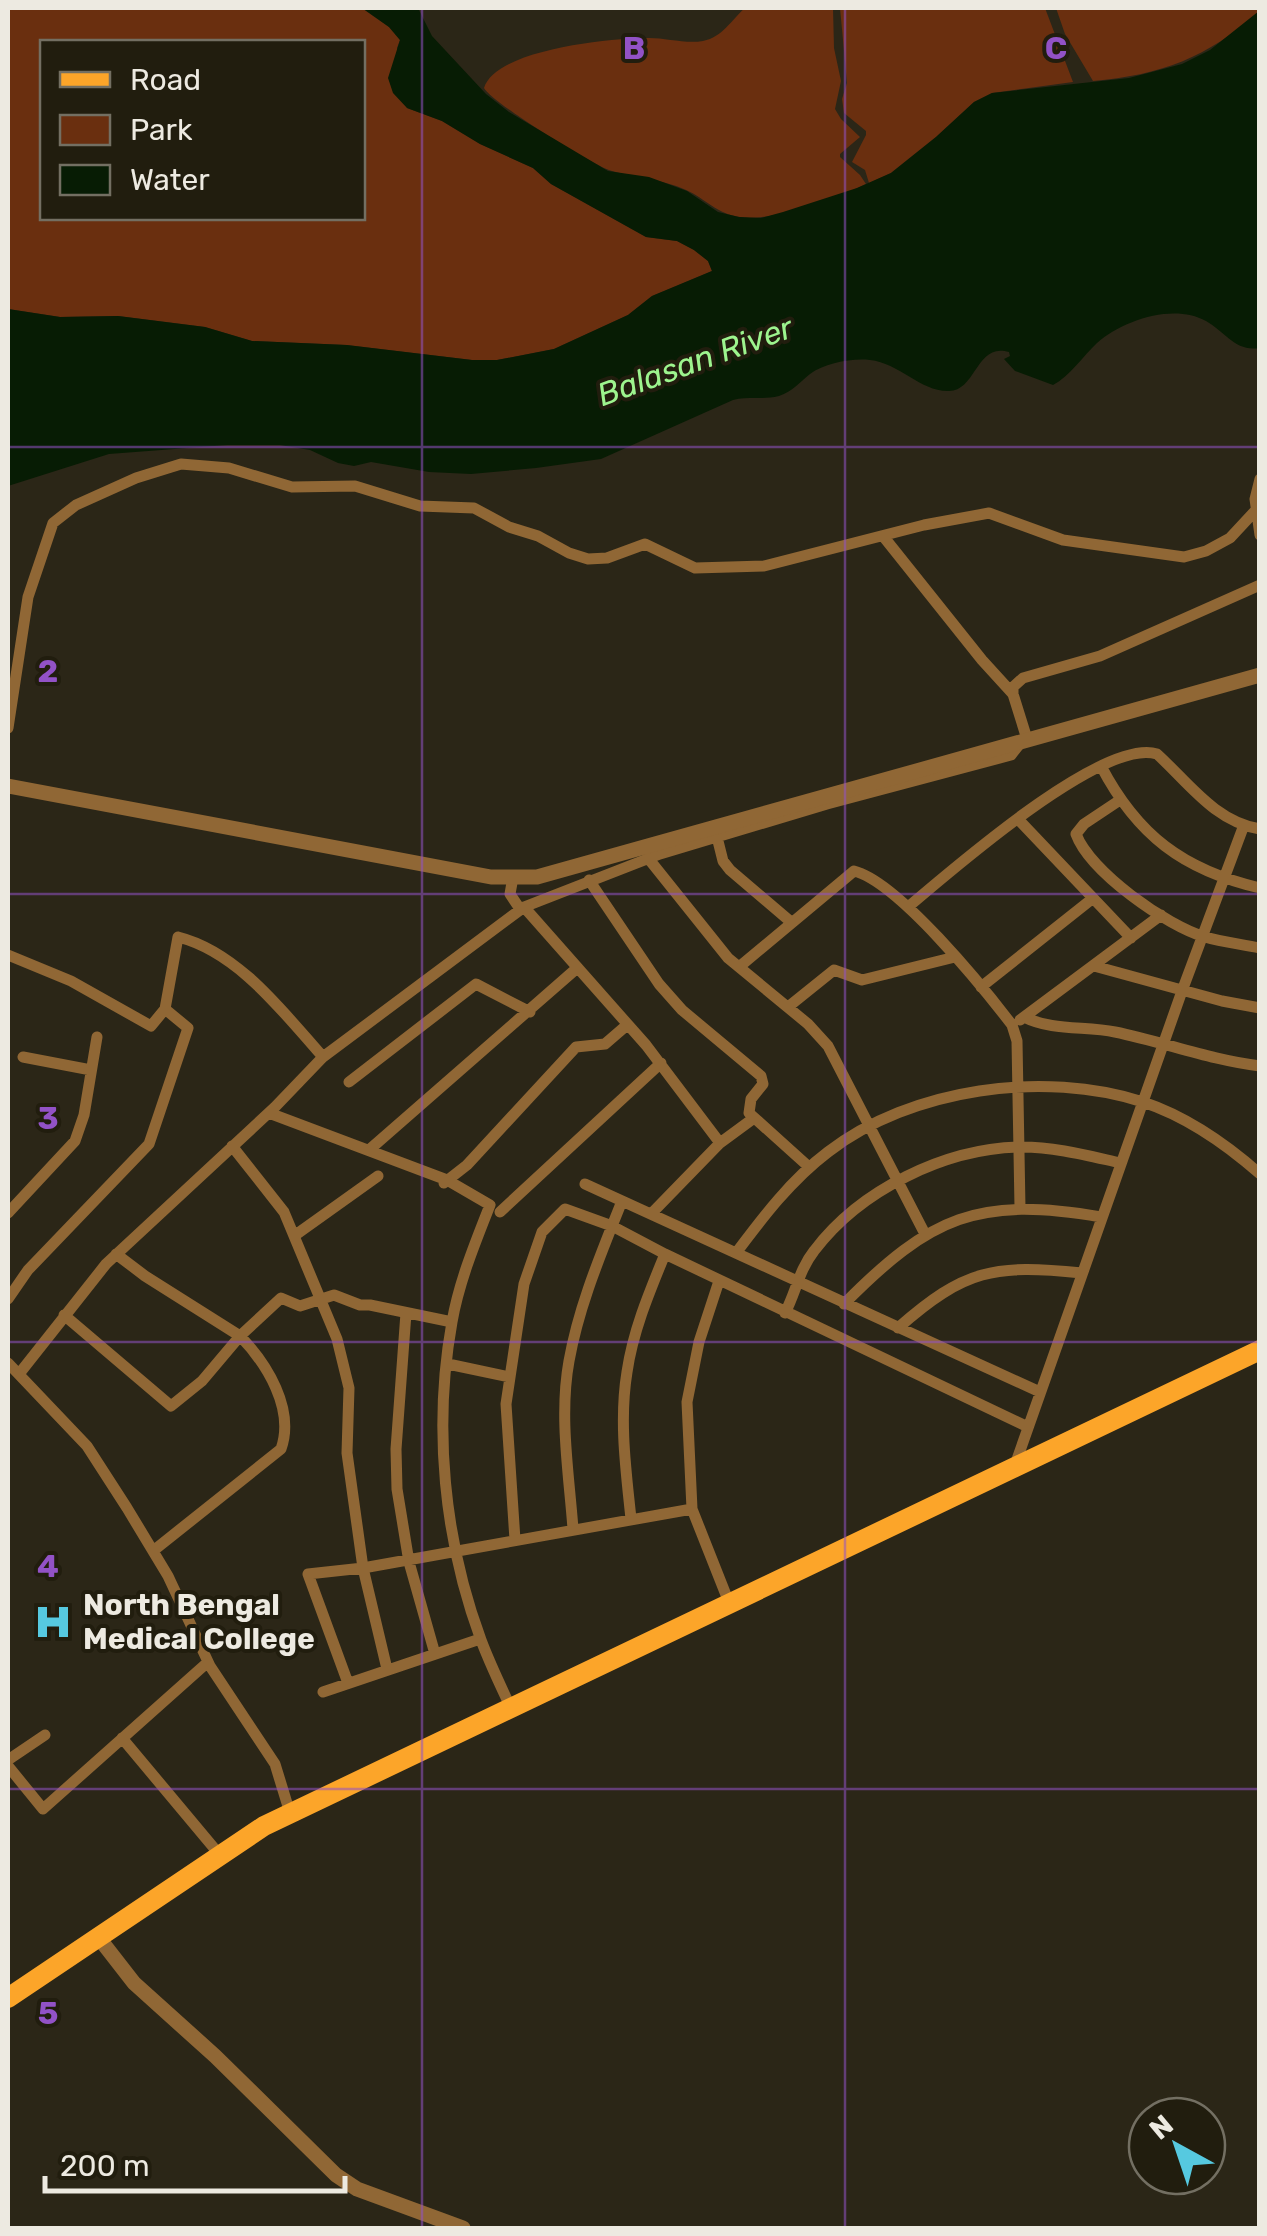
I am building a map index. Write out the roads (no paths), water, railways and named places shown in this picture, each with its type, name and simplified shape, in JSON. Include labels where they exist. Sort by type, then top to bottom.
[{"type":"main road","points":[[8,1998],[219,1854],[290,1813],[1260,1350]]},
{"type":"street","points":[[8,728],[28,596],[52,523],[76,505],[136,478],[181,464],[229,468],[292,486],[355,486],[420,506],[474,508],[569,554],[595,560],[646,544],[695,568],[734,569],[796,560],[883,536],[989,514],[1063,540],[1184,557],[1230,538],[1256,510]]},
{"type":"street","points":[[1260,479],[1256,510],[1260,535]]},
{"type":"street","points":[[883,536],[1013,694],[1024,740]]},
{"type":"street","points":[[1013,694],[1023,678],[1100,656],[1260,585]]},
{"type":"street","points":[[8,786],[491,877],[537,877],[1260,675]]},
{"type":"street","points":[[19,1374],[116,1254],[269,1113],[323,1057],[522,908],[648,858],[717,836],[1012,755],[1024,740]]},
{"type":"street","points":[[908,906],[1078,777],[1145,751],[1157,754],[1195,793],[1244,825],[1260,828]]},
{"type":"street","points":[[1101,766],[1120,800],[1154,839],[1223,880],[1260,888]]},
{"type":"street","points":[[1120,800],[1076,834],[1078,842],[1111,878],[1161,916],[1202,936],[1260,948]]},
{"type":"street","points":[[1018,819],[1131,938]]},
{"type":"street","points":[[1014,1468],[1244,825]]},
{"type":"street","points":[[717,836],[723,861],[730,870],[791,922]]},
{"type":"street","points":[[648,858],[739,967],[828,1046],[925,1234]]},
{"type":"street","points":[[739,967],[854,871],[908,906],[981,987],[1018,1021],[1113,1032],[1221,1061],[1260,1066]]},
{"type":"street","points":[[512,877],[510,894],[661,1062],[720,1144]]},
{"type":"street","points":[[589,880],[670,997],[761,1076],[764,1084],[748,1106],[754,1118],[809,1167]]},
{"type":"street","points":[[981,987],[1092,899]]},
{"type":"street","points":[[1018,1021],[1161,916]]},
{"type":"street","points":[[8,955],[71,982],[151,1026],[164,1009],[178,937],[202,943],[280,1009],[323,1057]]},
{"type":"street","points":[[788,1007],[834,970],[862,980],[955,957]]},
{"type":"street","points":[[1094,966],[1260,1008]]},
{"type":"street","points":[[370,1150],[576,969]]},
{"type":"street","points":[[350,1082],[476,984],[530,1012]]},
{"type":"street","points":[[8,1298],[28,1270],[149,1144],[188,1028],[164,1009]]},
{"type":"street","points":[[1018,1021],[1020,1208]]},
{"type":"street","points":[[444,1183],[466,1165],[576,1047],[605,1044],[627,1025]]},
{"type":"street","points":[[8,1213],[74,1140],[84,1115],[97,1036]]},
{"type":"street","points":[[23,1057],[91,1070]]},
{"type":"street","points":[[500,1212],[661,1062]]},
{"type":"street","points":[[736,1253],[781,1195],[836,1146],[871,1126],[937,1099],[1018,1088],[1102,1093],[1142,1102],[1202,1131],[1260,1174]]},
{"type":"street","points":[[269,1113],[370,1150],[490,1205],[470,1255],[452,1322],[442,1434],[444,1478],[456,1553],[480,1639],[512,1710]]},
{"type":"street","points":[[651,1214],[720,1144],[754,1118]]},
{"type":"street","points":[[232,1146],[284,1212],[337,1339],[349,1388],[347,1453],[363,1568],[387,1669]]},
{"type":"street","points":[[785,1313],[812,1254],[840,1224],[897,1182],[952,1160],[1020,1147],[1121,1163]]},
{"type":"street","points":[[294,1236],[378,1176]]},
{"type":"street","points":[[586,1184],[1040,1392]]},
{"type":"street","points":[[574,1529],[564,1428],[568,1363],[586,1292],[622,1201]]},
{"type":"street","points":[[844,1304],[886,1262],[925,1234],[963,1219],[1020,1208],[1102,1218]]},
{"type":"street","points":[[515,1540],[506,1404],[524,1284],[542,1232],[565,1209],[612,1226],[719,1282],[1028,1427]]},
{"type":"street","points":[[116,1254],[240,1336],[269,1375],[286,1419],[281,1449],[153,1551]]},
{"type":"street","points":[[630,1519],[623,1432],[626,1373],[638,1320],[665,1254]]},
{"type":"street","points":[[898,1328],[936,1296],[966,1279],[1016,1268],[1082,1273]]},
{"type":"street","points":[[719,1282],[699,1342],[687,1402],[692,1509],[730,1605]]},
{"type":"street","points":[[64,1315],[172,1406],[202,1381],[240,1336],[281,1298],[300,1306],[334,1295],[360,1306],[370,1304],[452,1322]]},
{"type":"street","points":[[406,1313],[396,1448],[398,1489],[410,1562],[435,1654]]},
{"type":"street","points":[[8,1363],[87,1446],[153,1551],[208,1662],[275,1764],[290,1813]]},
{"type":"street","points":[[448,1364],[510,1377]]},
{"type":"street","points":[[348,1683],[308,1574],[410,1562],[692,1509]]},
{"type":"street","points":[[322,1692],[480,1639]]},
{"type":"street","points":[[45,1736],[8,1763],[43,1809],[208,1662]]},
{"type":"street","points":[[122,1738],[219,1854]]},
{"type":"street","points":[[99,1938],[134,1983],[345,2183],[463,2228]]},
{"type":"water","name":"Balasan River","points":[[362,8],[418,8],[432,36],[486,94],[608,171],[649,177],[687,191],[718,212],[761,218],[857,188],[891,173],[974,102],[992,93],[1129,78],[1182,64],[1210,50],[1259,11],[1259,348],[1237,344],[1193,316],[1164,314],[1120,327],[1053,385],[1015,371],[1004,359],[1010,356],[1009,352],[990,354],[966,383],[949,391],[929,387],[881,362],[847,361],[816,370],[779,396],[733,400],[601,459],[471,474],[429,472],[371,462],[354,466],[310,450],[280,445],[227,445],[109,454],[8,486],[8,309],[60,317],[118,316],[205,327],[252,341],[347,345],[497,360],[554,349],[628,315],[652,296],[712,271],[708,261],[694,250],[677,241],[646,237],[551,184],[533,168],[442,121],[407,108],[393,93],[388,78],[400,40]]},
{"type":"place","name":"North Bengal Medical College","points":[[53,1622]]}]
